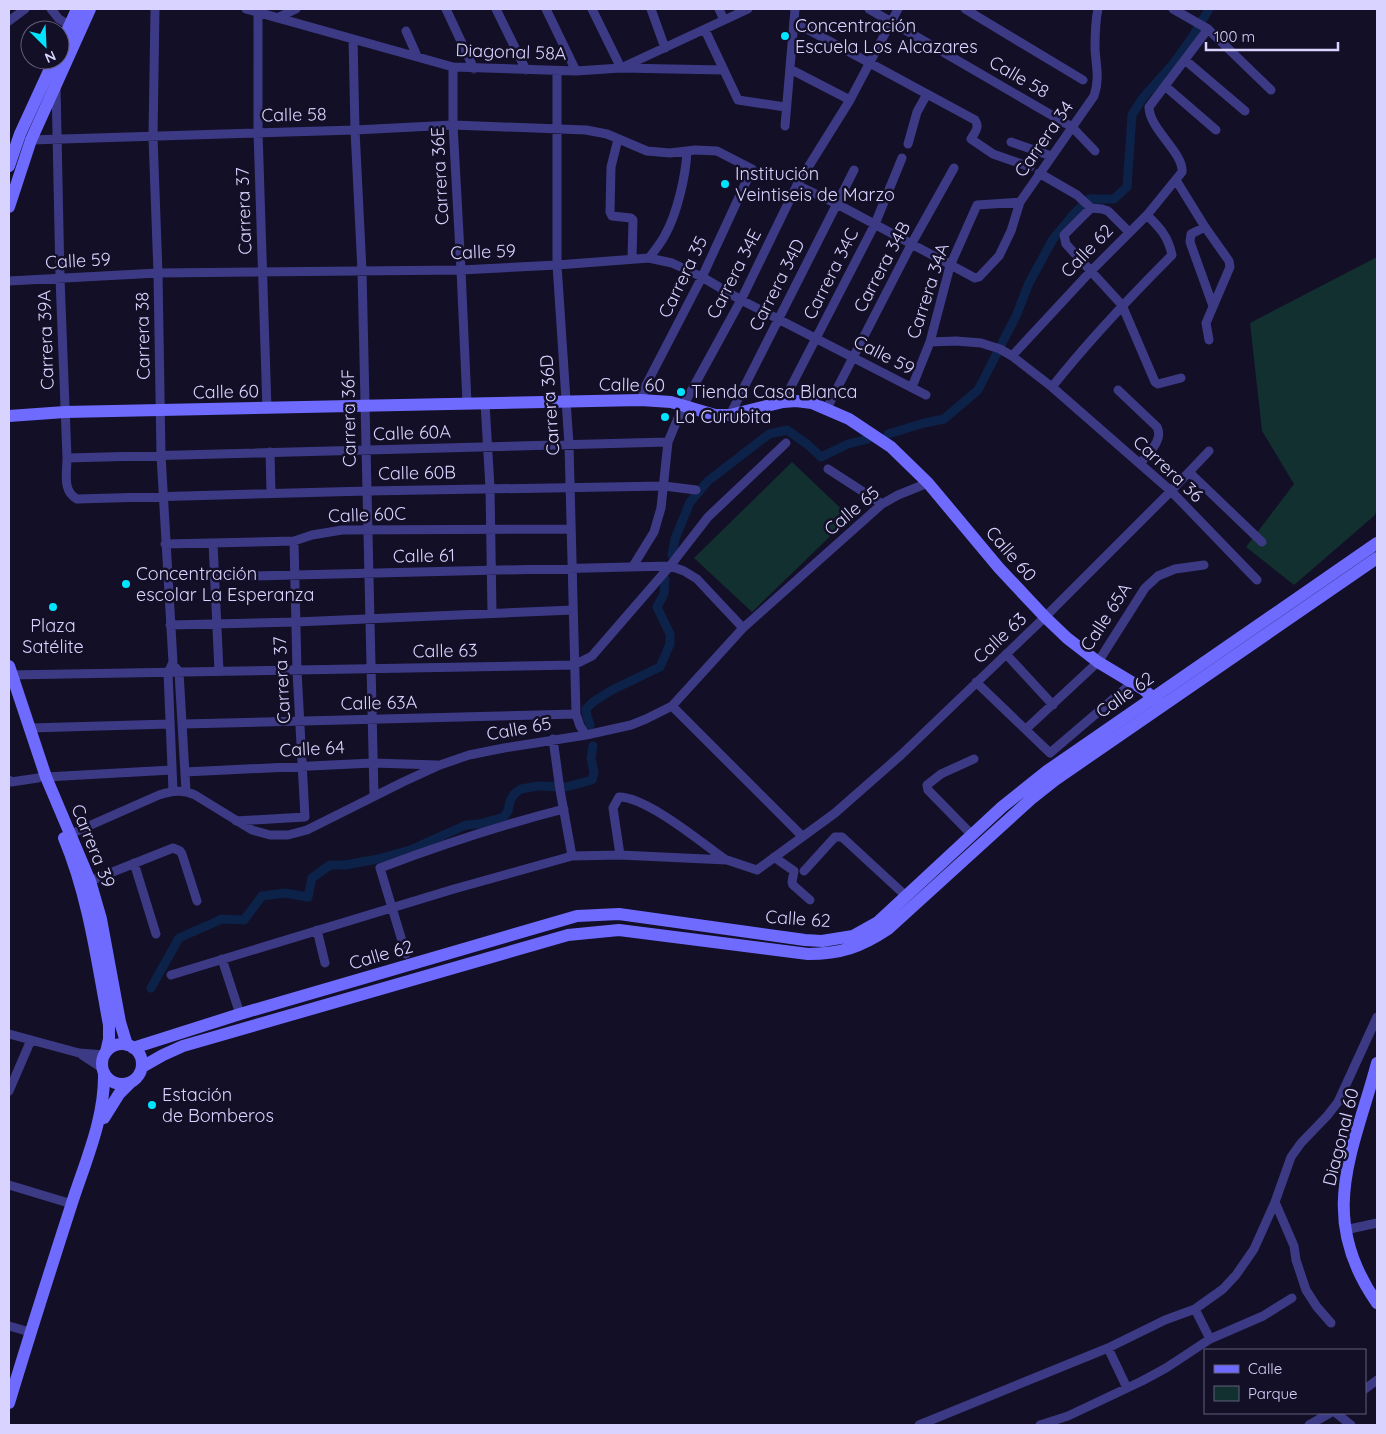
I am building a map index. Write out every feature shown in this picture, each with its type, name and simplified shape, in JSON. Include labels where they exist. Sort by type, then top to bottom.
[{"type":"main road","points":[[9,207],[31,140],[56,85],[75,28],[77,9]]},
{"type":"main road","points":[[70,34],[90,9]]},
{"type":"main road","points":[[9,166],[20,134],[49,70]]},
{"type":"main road","name":"Calle 60","points":[[9,416],[65,412],[641,400],[657,400],[715,415],[730,415],[783,402],[812,403],[827,408],[870,431],[891,446],[928,484],[999,568],[1045,617],[1067,638],[1098,662],[1153,696],[1162,706]]},
{"type":"main road","name":"Calle 62","points":[[130,1046],[577,916],[619,914],[822,941],[853,936],[878,922],[1002,808],[1047,771],[1377,543]]},
{"type":"main road","name":"Calle 62","points":[[142,1067],[183,1046],[568,935],[619,930],[808,954],[825,954],[855,948],[872,940],[888,929],[1054,780],[1377,558]]},
{"type":"main road","name":"Carrera 39","points":[[10,672],[30,728],[42,778]]},
{"type":"main road","name":"Carrera 39","points":[[9,691],[42,778],[67,836],[90,880],[101,919],[120,1022],[130,1046]]},
{"type":"main road","name":"Carrera 39","points":[[67,836],[90,921],[109,1025],[109,1040],[104,1062],[104,1088],[97,1129]]},
{"type":"main road","points":[[9,1403],[13,1376],[30,1332],[97,1129],[110,1106],[138,1076],[142,1067],[141,1056],[130,1046],[116,1045],[104,1062],[107,1077],[116,1083],[131,1082]]},
{"type":"main road","name":"Diagonal 60","points":[[1377,1063],[1372,1100],[1350,1158],[1343,1208],[1345,1230],[1356,1268],[1377,1303]]},
{"type":"street","points":[[9,21],[25,9]]},
{"type":"street","points":[[51,9],[59,19],[75,28]]},
{"type":"street","name":"Carrera 38","points":[[155,9],[153,137],[158,273],[161,455],[170,625],[173,662],[179,672],[186,791]]},
{"type":"street","name":"Diagonal 58A","points":[[246,9],[275,14],[353,39],[453,67],[576,71],[620,68],[723,70]]},
{"type":"street","points":[[275,14],[296,9]]},
{"type":"street","points":[[446,9],[474,68]]},
{"type":"street","points":[[496,9],[526,70]]},
{"type":"street","points":[[546,9],[576,71]]},
{"type":"street","points":[[592,9],[620,68],[748,9]]},
{"type":"street","points":[[651,9],[665,48]]},
{"type":"street","points":[[719,9],[724,20]]},
{"type":"street","points":[[785,126],[794,9]]},
{"type":"street","name":"Calle 58","points":[[869,9],[1072,127],[1094,151]]},
{"type":"street","name":"Carrera 34E","points":[[633,566],[654,532],[661,508],[668,442],[683,406],[741,300],[797,186],[850,100],[898,9]]},
{"type":"street","points":[[965,9],[1083,80]]},
{"type":"street","name":"Carrera 34","points":[[950,266],[975,278],[979,277],[999,256],[1011,231],[1020,202],[1094,96],[1098,86],[1099,75],[1095,51],[1098,9]]},
{"type":"street","points":[[1173,9],[1206,28],[1271,90]]},
{"type":"street","name":"Carrera 37","points":[[258,12],[258,132],[267,409]]},
{"type":"street","points":[[794,22],[975,120],[978,128],[971,139],[994,154],[1030,167]]},
{"type":"street","points":[[1206,28],[1165,86],[1216,130]]},
{"type":"street","points":[[705,30],[738,100],[785,107]]},
{"type":"street","points":[[406,31],[417,56]]},
{"type":"street","name":"Carrera 36F","points":[[353,39],[366,405],[374,796]]},
{"type":"street","points":[[1185,60],[1245,111]]},
{"type":"street","name":"Carrera 36E","points":[[453,67],[453,125],[462,270],[467,403]]},
{"type":"street","points":[[790,69],[850,100]]},
{"type":"street","name":"Carrera 36D","points":[[557,70],[557,265],[570,446],[576,714],[580,726],[586,735]]},
{"type":"street","name":"Carrera 39A","points":[[56,85],[60,278],[67,458],[66,486],[71,496],[78,499]]},
{"type":"street","name":"Calle 62","points":[[1012,356],[1146,215],[1182,172],[1181,163],[1150,117],[1149,107],[1165,86]]},
{"type":"street","points":[[908,144],[916,112],[927,94]]},
{"type":"street","name":"Calle 58","points":[[31,140],[355,130],[453,125],[586,130],[608,134],[647,151],[670,153],[717,151],[752,169]]},
{"type":"street","points":[[618,139],[611,167],[610,212],[612,216],[631,218],[633,220],[632,259]]},
{"type":"street","points":[[1011,142],[1051,156]]},
{"type":"street","points":[[650,258],[666,233],[675,208],[686,171],[688,151]]},
{"type":"street","name":"Carrera 34C","points":[[783,402],[875,224],[902,158]]},
{"type":"street","name":"Carrera 34B","points":[[827,408],[912,243],[954,168]]},
{"type":"street","name":"Carrera 35","points":[[641,400],[646,384],[702,277],[752,169]]},
{"type":"street","name":"Carrera 34D","points":[[730,415],[854,170]]},
{"type":"street","points":[[1039,173],[1077,195],[1089,206],[1108,211],[1130,232]]},
{"type":"street","points":[[1176,180],[1204,227],[1229,261],[1230,268],[1206,323],[1209,340]]},
{"type":"street","points":[[797,186],[837,204],[912,243],[950,266]]},
{"type":"street","name":"Carrera 34A","points":[[912,387],[930,342],[950,266],[977,205],[1020,202]]},
{"type":"street","points":[[1089,206],[1064,235],[1066,244],[1122,305],[1154,380],[1158,384],[1181,378]]},
{"type":"street","points":[[1052,387],[1080,351],[1122,305],[1172,255],[1170,242],[1160,228],[1146,215]]},
{"type":"street","points":[[1204,227],[1190,234],[1190,242],[1213,306]]},
{"type":"street","name":"Calle 59","points":[[9,281],[158,273],[462,270],[650,258],[672,263],[702,277],[777,319],[926,395]]},
{"type":"street","name":"Carrera 36","points":[[930,342],[956,341],[981,343],[1000,349],[1012,356],[1052,387],[1171,491],[1257,580]]},
{"type":"street","points":[[1118,390],[1160,432],[1160,438],[1140,464]]},
{"type":"street","points":[[485,403],[490,488],[492,612]]},
{"type":"street","name":"Calle 60A","points":[[67,458],[668,442]]},
{"type":"street","name":"Calle 63","points":[[10,672],[168,673],[574,665],[592,656],[670,566],[708,517],[786,443]]},
{"type":"street","name":"Calle 63","points":[[171,975],[317,930],[572,856],[620,854],[727,860],[757,870],[835,813],[901,755],[1045,617],[1209,451]]},
{"type":"street","points":[[270,452],[271,493]]},
{"type":"street","points":[[828,470],[882,504]]},
{"type":"street","name":"Carrera 36","points":[[1189,472],[1262,542]]},
{"type":"street","name":"Calle 65","points":[[67,836],[159,795],[173,791],[186,791],[213,805],[235,821],[252,830],[270,835],[288,835],[307,830],[440,765],[469,756],[631,725],[672,706],[744,628],[882,504],[898,494],[928,484]]},
{"type":"street","name":"Calle 60B","points":[[78,499],[570,486],[664,486],[696,490]]},
{"type":"street","name":"Calle 60C","points":[[165,544],[294,541],[325,531],[342,530],[572,529]]},
{"type":"street","name":"Carrera 37","points":[[235,821],[305,816],[294,541]]},
{"type":"street","points":[[213,543],[219,671]]},
{"type":"street","name":"Calle 65A","points":[[1026,729],[1098,662],[1144,588],[1158,576],[1175,569],[1204,565]]},
{"type":"street","points":[[633,566],[670,566],[684,571],[697,579],[744,628]]},
{"type":"street","name":"Calle 61","points":[[215,577],[633,566]]},
{"type":"street","points":[[170,625],[296,622],[492,612],[573,610]]},
{"type":"street","points":[[1006,654],[1053,705]]},
{"type":"street","name":"Carrera 38","points":[[173,662],[168,673],[173,791]]},
{"type":"street","points":[[976,682],[1050,753],[1132,684]]},
{"type":"street","points":[[672,706],[802,836]]},
{"type":"street","name":"Calle 63A","points":[[182,724],[576,714]]},
{"type":"street","points":[[30,728],[170,724]]},
{"type":"street","points":[[553,739],[559,786],[572,856]]},
{"type":"street","points":[[972,835],[928,790],[928,783],[941,774],[974,759]]},
{"type":"street","name":"Calle 64","points":[[185,772],[373,763],[440,765]]},
{"type":"street","points":[[9,784],[42,778],[172,770]]},
{"type":"street","points":[[620,854],[613,808],[620,797],[626,797],[649,806],[727,860]]},
{"type":"street","points":[[406,954],[380,868],[458,839],[512,822],[564,809]]},
{"type":"street","points":[[804,871],[835,837],[842,836],[906,896]]},
{"type":"street","points":[[90,880],[172,848],[180,850],[197,901]]},
{"type":"street","points":[[774,857],[794,871],[793,885],[810,900]]},
{"type":"street","points":[[134,863],[156,934]]},
{"type":"street","points":[[317,930],[325,963]]},
{"type":"street","points":[[222,959],[240,1014]]},
{"type":"street","points":[[919,1425],[1108,1348],[1165,1320],[1194,1309],[1223,1289],[1236,1275],[1254,1249],[1275,1202],[1291,1157],[1338,1102],[1377,1017]]},
{"type":"street","points":[[9,1034],[79,1053],[104,1062]]},
{"type":"street","points":[[9,1091],[31,1040]]},
{"type":"street","points":[[9,1184],[72,1204]]},
{"type":"street","points":[[1275,1202],[1294,1246],[1296,1260],[1306,1290],[1331,1323]]},
{"type":"street","points":[[1345,1230],[1377,1223]]},
{"type":"street","points":[[1040,1425],[1068,1416],[1127,1388],[1166,1368],[1210,1339],[1263,1316],[1292,1298]]},
{"type":"street","points":[[1194,1309],[1210,1339]]},
{"type":"street","points":[[9,1326],[30,1332]]},
{"type":"street","points":[[1108,1348],[1127,1388]]},
{"type":"street","points":[[1366,1388],[1377,1380]]},
{"type":"street","points":[[1309,1425],[1328,1414]]},
{"type":"street","points":[[1337,1414],[1351,1425]]},
{"type":"green space","points":[[1377,257],[1377,508],[1375,515],[1294,585],[1246,547],[1294,484],[1262,431],[1250,323]]},
{"type":"green space","points":[[792,462],[850,517],[752,612],[694,558]]},
{"type":"waterway","points":[[888,434],[944,419],[978,390],[1016,316],[1029,283],[1053,239],[1089,199],[1114,199],[1127,187],[1132,115],[1142,99],[1173,64],[1209,9]]},
{"type":"waterway","points":[[672,555],[675,539],[690,502],[708,481],[769,434],[787,430],[821,457],[848,444],[868,439]]},
{"type":"waterway","points":[[590,725],[586,709],[593,702],[612,690],[660,667],[670,644],[670,634],[657,607],[664,594],[665,579]]},
{"type":"waterway","points":[[151,988],[179,938],[222,919],[244,920],[262,896],[285,893],[308,897],[312,878],[330,865],[345,865],[378,859],[410,850],[466,825],[479,824],[504,817],[514,794],[521,789],[538,786],[566,787],[592,780],[594,773],[591,758],[593,746]]},
{"type":"place","name":"Concentración Escuela Los Alcazares","points":[[785,36]]},
{"type":"place","name":"Institución Veintiseis de Marzo","points":[[725,184]]},
{"type":"place","name":"Tienda Casa Blanca","points":[[681,392]]},
{"type":"place","name":"La Curubita","points":[[665,417]]},
{"type":"place","name":"Concentración escolar La Esperanza","points":[[126,584]]},
{"type":"place","name":"Plaza Satélite","points":[[53,607]]},
{"type":"place","name":"Estación de Bomberos","points":[[152,1105]]}]
